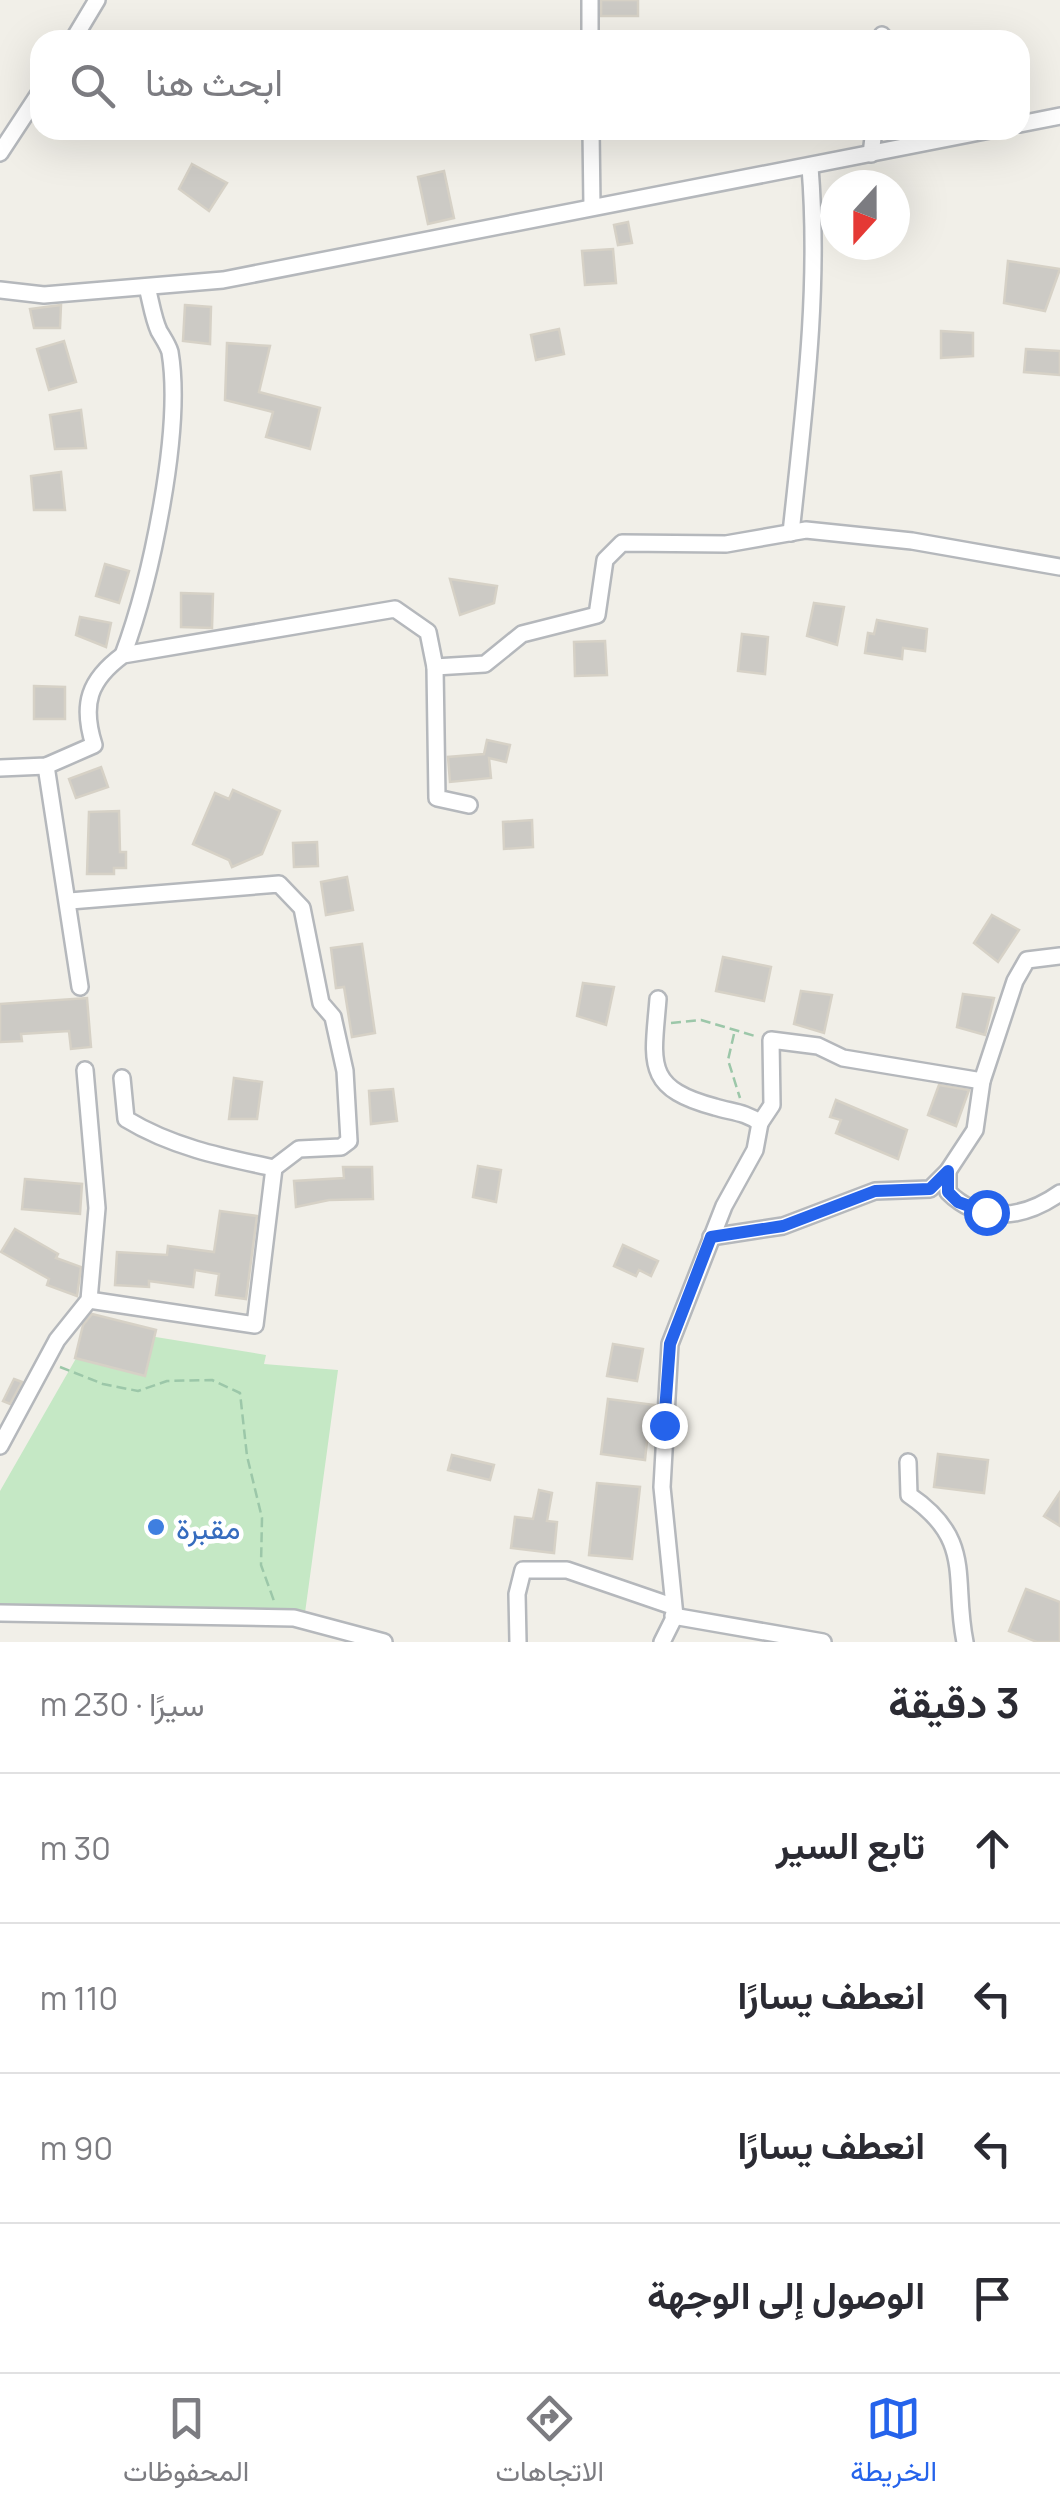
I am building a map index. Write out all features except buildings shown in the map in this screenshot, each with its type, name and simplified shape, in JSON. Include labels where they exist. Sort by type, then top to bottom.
[{"type":"street","points":[[79,30],[98,0]]},
{"type":"street","points":[[590,0],[590,30]]},
{"type":"street","points":[[0,153],[30,107]]},
{"type":"street","points":[[1030,122],[1060,116]]},
{"type":"street","points":[[592,140],[592,207]]},
{"type":"street","points":[[872,154],[873,140]]},
{"type":"street","points":[[0,290],[44,295],[223,280],[941,140]]},
{"type":"street","points":[[791,533],[814,316],[816,233],[810,167]]},
{"type":"street","points":[[123,655],[140,610],[157,538],[170,420],[170,349],[158,329],[147,287]]},
{"type":"street","points":[[436,667],[485,664],[522,634],[597,616],[605,560],[622,544],[726,544],[791,533],[912,540],[1060,568]]},
{"type":"street","points":[[0,768],[46,766],[94,745],[86,720],[90,689],[102,671],[123,655],[394,609],[428,632],[436,667],[438,798],[469,805]]},
{"type":"street","points":[[46,766],[70,901],[80,987]]},
{"type":"street","points":[[70,901],[278,884],[302,908],[321,1002],[332,1017],[345,1071],[349,1141],[341,1147],[299,1149],[274,1168],[255,1325],[88,1300]]},
{"type":"street","points":[[711,1237],[783,1226],[875,1191],[930,1189],[948,1171],[975,1130],[982,1081],[1015,982],[1028,960],[1060,956]]},
{"type":"street","points":[[658,999],[653,1061],[660,1081],[681,1096],[756,1120]]},
{"type":"street","points":[[662,1642],[672,1611],[662,1487],[665,1376],[670,1344],[711,1237],[755,1150],[756,1120],[772,1105],[771,1040],[818,1046],[843,1058],[982,1081]]},
{"type":"street","points":[[2,1432],[57,1340],[88,1300],[97,1208],[85,1070]]},
{"type":"street","points":[[122,1078],[126,1119],[149,1133],[193,1150],[274,1168]]},
{"type":"street","points":[[948,1171],[948,1192],[958,1202],[997,1216],[1030,1211],[1060,1193]]},
{"type":"street","points":[[908,1462],[909,1495],[929,1509],[950,1535],[962,1580],[965,1642]]},
{"type":"street","points":[[518,1642],[517,1594],[523,1570],[567,1570],[672,1611],[823,1642]]},
{"type":"street","points":[[0,1613],[294,1618],[384,1642]]},
{"type":"path","points":[[656,1024],[701,1020],[771,1040]]},
{"type":"path","points":[[734,1031],[728,1060],[735,1089],[756,1120]]},
{"type":"path","points":[[47,1362],[102,1384],[138,1391],[167,1381],[212,1380],[240,1393],[247,1456],[262,1518],[261,1565],[274,1601],[270,1617]]},
{"type":"green space","points":[[94,1327],[266,1355],[264,1364],[338,1370],[305,1613],[0,1608],[0,1491]]},
{"type":"place","name":"مقبرة","points":[[156,1527]]},
{"type":"route","points":[[664,1425],[670,1344],[681,1324],[691,1284],[711,1237],[783,1226],[875,1191],[900,1187],[930,1189],[948,1171],[948,1192],[958,1202],[986,1212]]}]
